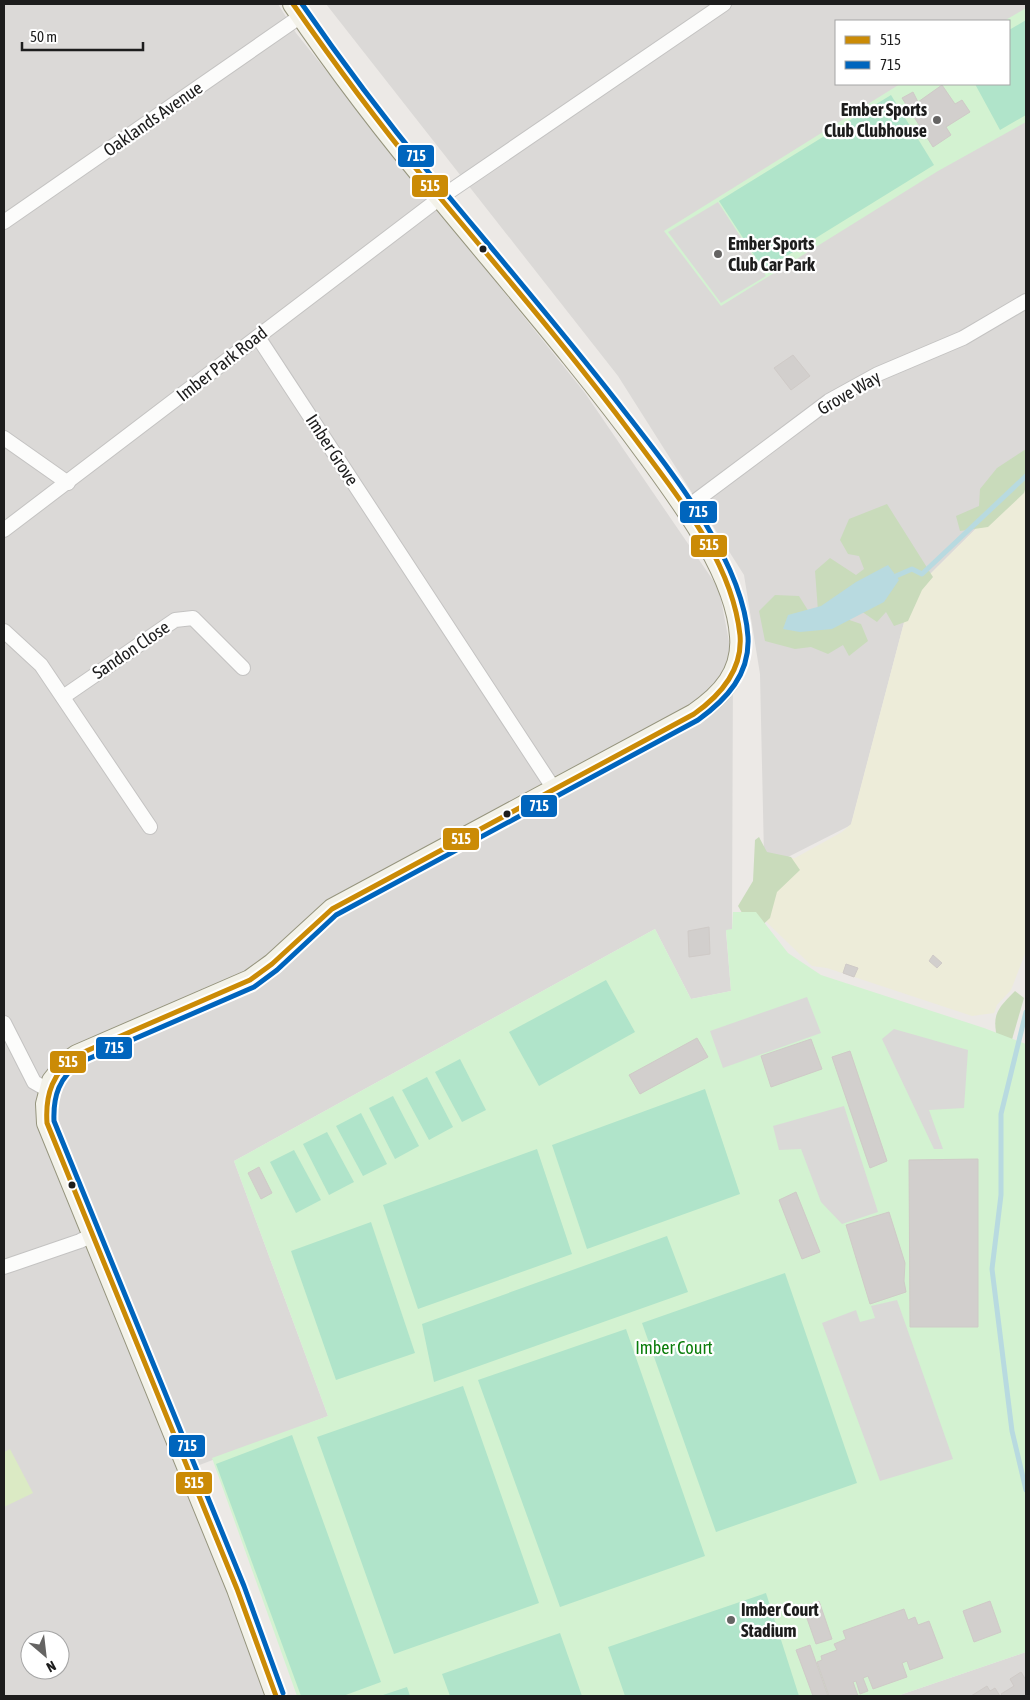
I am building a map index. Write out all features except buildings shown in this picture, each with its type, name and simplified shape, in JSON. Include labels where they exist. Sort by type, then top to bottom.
[{"type":"main road","points":[[276,1696],[237,1589],[94,1234],[47,1123],[48,1090],[58,1072],[77,1055],[250,980],[272,964],[332,909],[694,714],[721,693],[731,680],[738,666],[740,651],[740,635],[734,606],[718,566],[686,508],[575,361],[440,198],[340,72],[297,10]]},
{"type":"street","name":"Imber Park Road","points":[[4,530],[440,198],[724,4]]},
{"type":"street","name":"Oaklands Avenue","points":[[4,222],[297,10]]},
{"type":"street","name":"Grove Way","points":[[686,508],[829,401],[850,388],[962,338],[1026,301]]},
{"type":"street","name":"Imber Grove","points":[[258,337],[554,789]]},
{"type":"street","points":[[4,438],[68,483]]},
{"type":"street","name":"Sandon Close","points":[[63,697],[175,620],[193,618],[243,668]]},
{"type":"street","points":[[4,631],[41,665],[150,827]]},
{"type":"street","points":[[4,1023],[34,1082],[48,1090]]},
{"type":"street","points":[[4,1267],[80,1241],[94,1234]]},
{"type":"shaded area","points":[[4,4],[278,4],[296,33],[585,393],[719,589],[733,663],[732,930],[726,931],[731,991],[691,999],[655,929],[234,1161],[328,1416],[189,1469],[277,1696],[4,1696]]},
{"type":"shaded area","points":[[326,4],[1026,4],[1026,479],[912,592],[851,825],[786,858],[764,856],[760,674],[744,575],[618,376]]},
{"type":"shaded area","name":"Ember Sports Club Car Park","points":[[718,202],[766,276],[721,303],[668,232]]},
{"type":"shaded area","points":[[807,997],[821,1033],[723,1068],[710,1031]]},
{"type":"shaded area","points":[[894,1029],[968,1050],[964,1108],[929,1110],[943,1149],[934,1149],[882,1039]]},
{"type":"shaded area","points":[[844,1106],[878,1212],[842,1224],[821,1202],[801,1149],[779,1150],[773,1126]]},
{"type":"shaded area","points":[[897,1300],[953,1459],[880,1481],[822,1323],[856,1310],[860,1322],[875,1318],[871,1306]]},
{"type":"shaded area","points":[[1026,1652],[1026,1696],[897,1696]]},
{"type":"green space","points":[[1026,8],[1026,122],[938,171],[721,306],[664,231],[898,85],[1010,85],[1010,20],[1006,20]]},
{"type":"green space","points":[[1026,20],[1026,115],[1000,130],[976,85],[1010,85],[1010,29]]},
{"type":"green space","points":[[891,95],[934,165],[764,270],[719,201]]},
{"type":"green space","points":[[1026,449],[1026,486],[1024,493],[988,527],[960,531],[956,516],[979,506],[980,489],[997,468]]},
{"type":"green space","points":[[1026,479],[1026,951],[1011,990],[997,1005],[994,1013],[972,1016],[827,968],[812,966],[756,912],[758,857],[795,858],[842,832],[851,824],[912,592]]},
{"type":"green space","points":[[887,504],[933,577],[922,590],[908,621],[894,626],[886,612],[877,622],[858,609],[835,615],[861,624],[868,641],[849,656],[843,645],[828,654],[811,647],[795,649],[765,641],[759,611],[775,595],[799,596],[809,612],[818,611],[815,571],[830,558],[856,575],[864,569],[859,556],[848,554],[840,540],[849,519]]},
{"type":"green space","points":[[759,837],[767,852],[791,857],[800,870],[777,892],[770,918],[754,933],[738,906],[753,881],[755,840]]},
{"type":"green space","name":"Imber Court","points":[[733,912],[756,912],[788,953],[821,975],[984,1028],[1026,1044],[1026,1652],[897,1696],[297,1696],[212,1458],[328,1416],[234,1161],[655,929],[691,999],[731,991],[726,930],[732,929]]},
{"type":"green space","points":[[606,980],[635,1032],[539,1086],[509,1032]]},
{"type":"green space","points":[[1015,991],[1024,998],[1011,1043],[998,1043],[995,1020],[999,1009]]},
{"type":"green space","points":[[460,1059],[486,1110],[462,1122],[435,1072]]},
{"type":"green space","points":[[427,1077],[453,1127],[429,1140],[402,1090]]},
{"type":"green space","points":[[705,1089],[740,1194],[587,1249],[552,1145]]},
{"type":"green space","points":[[393,1096],[419,1146],[395,1159],[369,1108]]},
{"type":"green space","points":[[361,1113],[387,1164],[363,1176],[336,1126]]},
{"type":"green space","points":[[327,1132],[354,1182],[329,1195],[303,1144]]},
{"type":"green space","points":[[537,1149],[572,1254],[418,1309],[383,1205]]},
{"type":"green space","points":[[294,1150],[321,1200],[296,1213],[270,1162]]},
{"type":"green space","points":[[371,1222],[415,1353],[336,1380],[291,1251]]},
{"type":"green space","points":[[667,1236],[688,1292],[434,1382],[422,1324]]},
{"type":"green space","points":[[785,1273],[857,1483],[716,1532],[642,1323]]},
{"type":"green space","points":[[626,1329],[705,1556],[560,1607],[478,1380]]},
{"type":"green space","points":[[463,1386],[539,1603],[394,1654],[317,1437]]},
{"type":"green space","points":[[292,1435],[381,1682],[343,1696],[301,1696],[216,1464]]},
{"type":"green space","points":[[10,1449],[33,1493],[4,1507],[4,1452]]},
{"type":"green space","name":"Imber Court Stadium","points":[[766,1593],[799,1696],[625,1696],[608,1647]]},
{"type":"green space","points":[[560,1633],[582,1696],[450,1696],[442,1674]]},
{"type":"green space","points":[[407,1687],[410,1696],[380,1696]]},
{"type":"water","points":[[888,565],[899,580],[884,602],[832,629],[800,632],[783,629],[788,615],[821,606],[856,582]]},
{"type":"waterway","points":[[896,576],[912,569],[922,574],[1026,476]]},
{"type":"waterway","points":[[1026,1012],[1001,1114],[1001,1195],[992,1269],[1012,1431],[1026,1490]]},
{"type":"transit line","name":"515","points":[[276,1696],[237,1589],[47,1123],[47,1103],[52,1085],[56,1076],[77,1055],[250,980],[272,964],[332,909],[694,714],[713,699],[728,680],[734,670],[740,648],[740,635],[735,607],[726,580],[714,554],[684,505],[582,370],[389,134],[293,4]]},
{"type":"transit line","name":"715","points":[[283,1693],[244,1586],[54,1121],[56,1095],[59,1088],[67,1074],[81,1062],[254,987],[277,970],[336,915],[698,720],[709,712],[735,685],[741,674],[748,650],[743,606],[732,575],[699,513],[657,454],[595,374],[397,132],[348,69],[302,4]]},
{"type":"place","name":"Ember Sports Club Clubhouse","points":[[937,120]]},
{"type":"place","name":"Ember Sports Club Car Park","points":[[718,254]]},
{"type":"place","name":"Imber Court Stadium","points":[[731,1620]]}]
